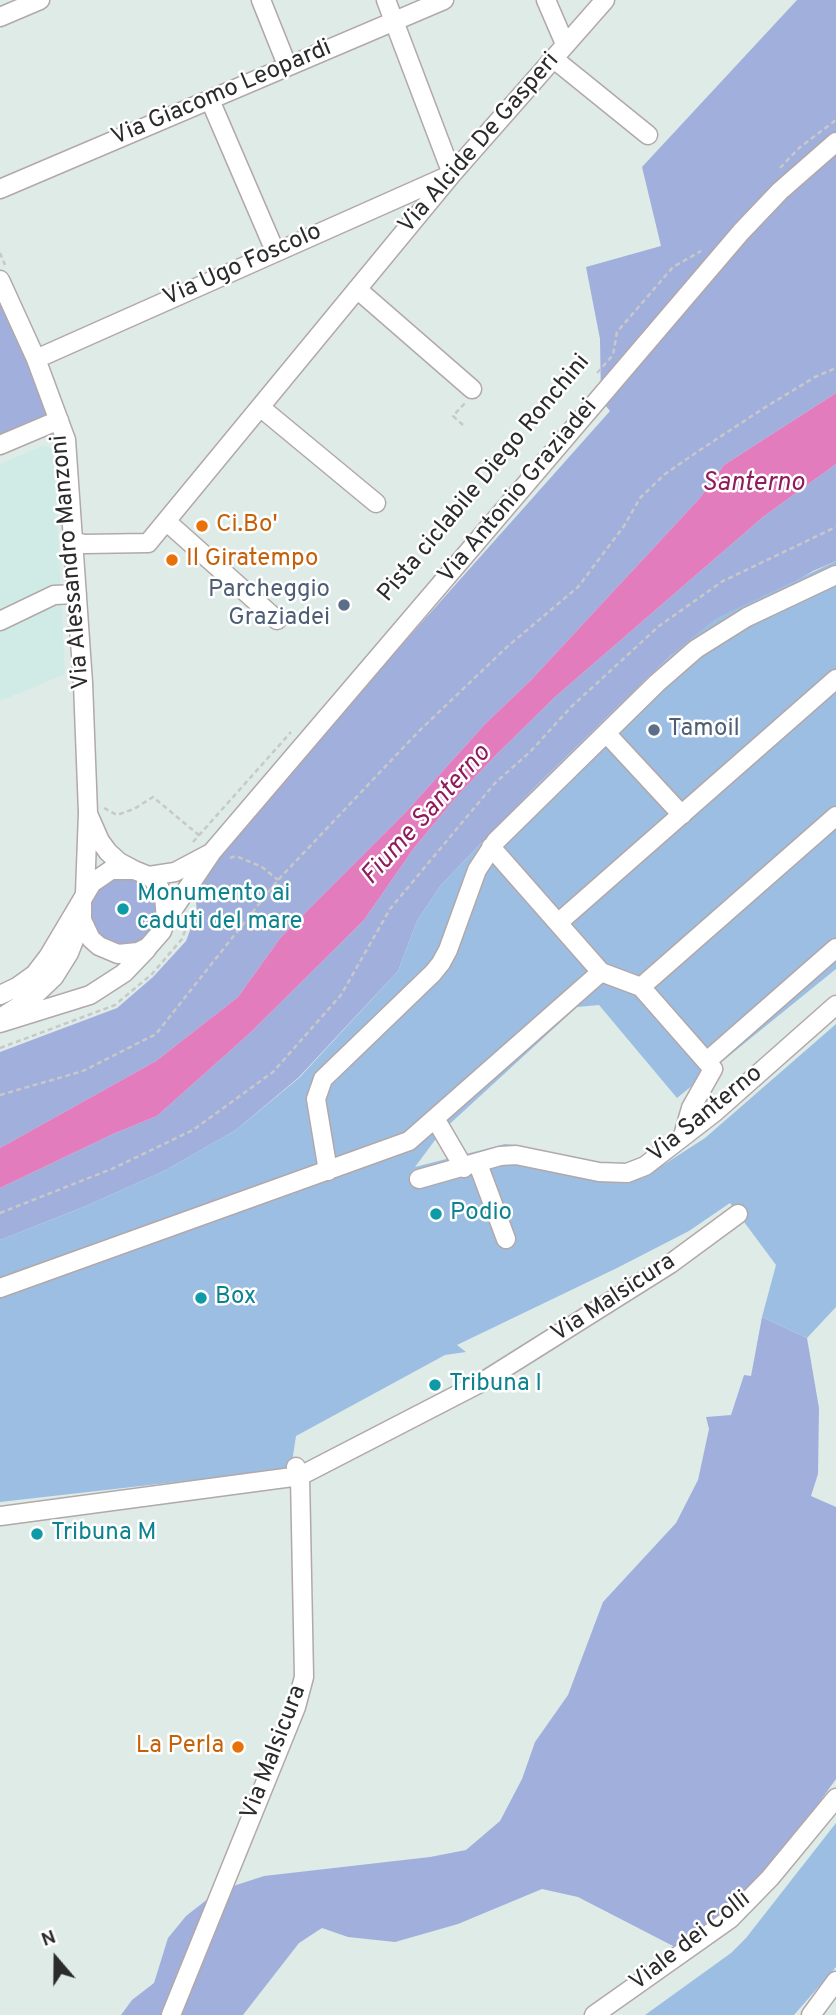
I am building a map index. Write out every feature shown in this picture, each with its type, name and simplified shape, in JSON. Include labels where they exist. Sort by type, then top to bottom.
[{"type":"street","points":[[0,17],[40,0]]},
{"type":"street","points":[[261,0],[287,65]]},
{"type":"street","points":[[386,0],[452,174]]},
{"type":"street","name":"Via Giacomo Leopardi","points":[[0,189],[444,0]]},
{"type":"street","points":[[545,0],[560,51],[648,135]]},
{"type":"street","name":"Via Alcide De Gasperi","points":[[72,541],[84,544],[148,543],[452,174],[606,0]]},
{"type":"street","points":[[210,100],[275,251]]},
{"type":"street","name":"Via Antonio Graziadei","points":[[166,920],[741,232],[780,191],[836,142]]},
{"type":"street","name":"Via Ugo Foscolo","points":[[36,359],[452,174]]},
{"type":"street","name":"Via Alessandro Manzoni","points":[[0,280],[36,359],[66,440],[83,683],[88,813],[83,905]]},
{"type":"street","points":[[357,289],[472,388]]},
{"type":"street","points":[[260,407],[376,503]]},
{"type":"street","points":[[0,445],[59,420]]},
{"type":"street","points":[[166,521],[277,620]]},
{"type":"street","points":[[328,1171],[316,1099],[323,1079],[441,963],[477,870],[491,847],[657,683],[696,649],[720,632],[836,575]]},
{"type":"street","points":[[0,621],[54,596],[76,594]]},
{"type":"street","points":[[558,923],[836,680]]},
{"type":"street","points":[[606,733],[682,815]]},
{"type":"street","name":"Via Alessandro Manzoni","points":[[88,813],[108,852],[119,862],[141,873]]},
{"type":"street","points":[[641,987],[836,816]]},
{"type":"street","points":[[491,847],[601,972],[641,987],[713,1069],[691,1108],[683,1136]]},
{"type":"street","name":"Via Antonio Graziadei","points":[[141,873],[175,872],[220,855]]},
{"type":"street","points":[[0,1017],[33,997],[54,978],[69,953],[92,883],[111,870],[141,873],[158,885],[164,896],[166,920],[156,940],[124,973],[108,985],[65,1004],[0,1023]]},
{"type":"street","points":[[83,905],[91,939],[99,946],[118,954],[138,952],[156,940]]},
{"type":"street","points":[[0,995],[35,974],[83,905]]},
{"type":"street","points":[[707,1061],[836,948]]},
{"type":"street","points":[[0,1288],[400,1146],[420,1134],[601,972]]},
{"type":"street","name":"Via Santerno","points":[[471,1166],[500,1156],[516,1155],[598,1172],[627,1173],[645,1166],[715,1112],[836,1005]]},
{"type":"street","points":[[436,1120],[471,1166],[506,1239]]},
{"type":"street","points":[[419,1180],[471,1166]]},
{"type":"street","name":"Via Malsicura","points":[[0,1516],[298,1471],[484,1381],[670,1264],[738,1214]]},
{"type":"street","name":"Via Malsicura","points":[[172,2015],[296,1707],[304,1677],[298,1471]]},
{"type":"street","name":"Viale dei Colli","points":[[594,2015],[730,1919],[770,1878],[836,1798]]},
{"type":"street","points":[[811,2015],[836,1981]]},
{"type":"path","points":[[780,167],[799,148],[836,120]]},
{"type":"path","name":"Pista ciclabile Diego Ronchini","points":[[595,376],[613,355],[617,332],[673,267],[699,254],[708,244]]},
{"type":"path","points":[[0,1095],[83,1071],[156,1034],[278,880],[418,732],[508,646],[578,587],[624,526],[640,498],[665,474],[764,408],[815,377],[836,368]]},
{"type":"path","points":[[463,425],[453,416],[476,391],[472,388]]},
{"type":"path","points":[[0,1213],[114,1168],[193,1130],[273,1072],[341,996],[390,909],[495,783],[530,752],[571,707],[659,626],[723,581],[836,527]]},
{"type":"path","points":[[188,847],[292,731]]},
{"type":"path","points":[[220,855],[236,856],[262,867],[278,880]]},
{"type":"shaded area","points":[[797,0],[836,0],[836,393],[724,465],[699,499],[531,680],[486,723],[404,814],[281,937],[238,997],[156,1061],[0,1148],[0,1052],[117,1008],[153,977],[186,941],[197,912],[195,890],[215,865],[213,857],[610,411],[601,400],[600,339],[586,267],[661,246],[642,167]]},
{"type":"shaded area","points":[[0,271],[64,424],[0,452]]},
{"type":"shaded area","points":[[43,446],[50,447],[54,454],[65,674],[0,701],[0,464]]},
{"type":"shaded area","points":[[836,464],[836,561],[813,571],[671,655],[537,785],[441,885],[417,921],[398,971],[298,1078],[236,1130],[164,1171],[0,1240],[0,1188],[157,1116],[250,1033],[364,920],[414,848],[458,795],[555,697],[763,517]]},
{"type":"shaded area","points":[[836,561],[836,969],[677,1098],[599,1005],[577,1007],[441,1132],[415,1167],[505,1144],[516,1145],[516,1155],[612,1180],[627,1182],[643,1178],[705,1138],[836,1024],[836,1307],[807,1338],[762,1317],[776,1265],[730,1203],[689,1231],[457,1345],[466,1352],[445,1355],[296,1436],[291,1469],[0,1502],[0,1240],[164,1171],[236,1130],[299,1078],[398,971],[417,921],[441,885],[537,785],[671,655],[715,619]]},
{"type":"shaded area","points":[[124,877],[137,880],[148,887],[155,898],[158,911],[155,924],[148,935],[137,942],[124,945],[111,942],[100,935],[93,924],[90,911],[93,898],[100,887],[111,880]]},
{"type":"shaded area","points":[[762,1317],[807,1338],[819,1408],[818,1474],[811,1496],[836,1507],[836,1779],[761,1883],[675,1947],[578,1897],[542,1889],[458,1924],[395,1942],[348,1937],[322,1928],[299,1943],[243,2015],[121,2015],[132,2000],[154,1983],[168,1938],[186,1916],[218,1891],[264,1876],[430,1857],[466,1850],[500,1821],[522,1779],[535,1742],[568,1695],[603,1602],[676,1523],[698,1480],[709,1429],[706,1417],[731,1415],[744,1375],[751,1376]]},
{"type":"shaded area","points":[[836,1823],[836,1967],[794,2015],[645,2015],[731,1953],[746,1938]]},
{"type":"water","name":"Santerno","points":[[836,393],[836,464],[763,517],[555,697],[458,795],[414,848],[364,920],[250,1033],[157,1116],[0,1188],[0,1148],[156,1061],[238,997],[281,937],[404,814],[486,723],[531,680],[699,499],[724,465]]},
{"type":"place","name":"Ci.Bo'","points":[[202,526]]},
{"type":"place","name":"Il Giratempo","points":[[172,560]]},
{"type":"place","name":"Parcheggio Graziadei","points":[[344,605]]},
{"type":"place","name":"Tamoil","points":[[654,730]]},
{"type":"place","name":"Monumento ai caduti del mare","points":[[123,909]]},
{"type":"place","name":"Podio","points":[[436,1214]]},
{"type":"place","name":"Box","points":[[201,1298]]},
{"type":"place","name":"Tribuna I","points":[[435,1385]]},
{"type":"place","name":"Tribuna M","points":[[37,1534]]},
{"type":"place","name":"La Perla","points":[[238,1747]]},
{"type":"water label","name":"Fiume Santerno","points":[[427,816]]}]
